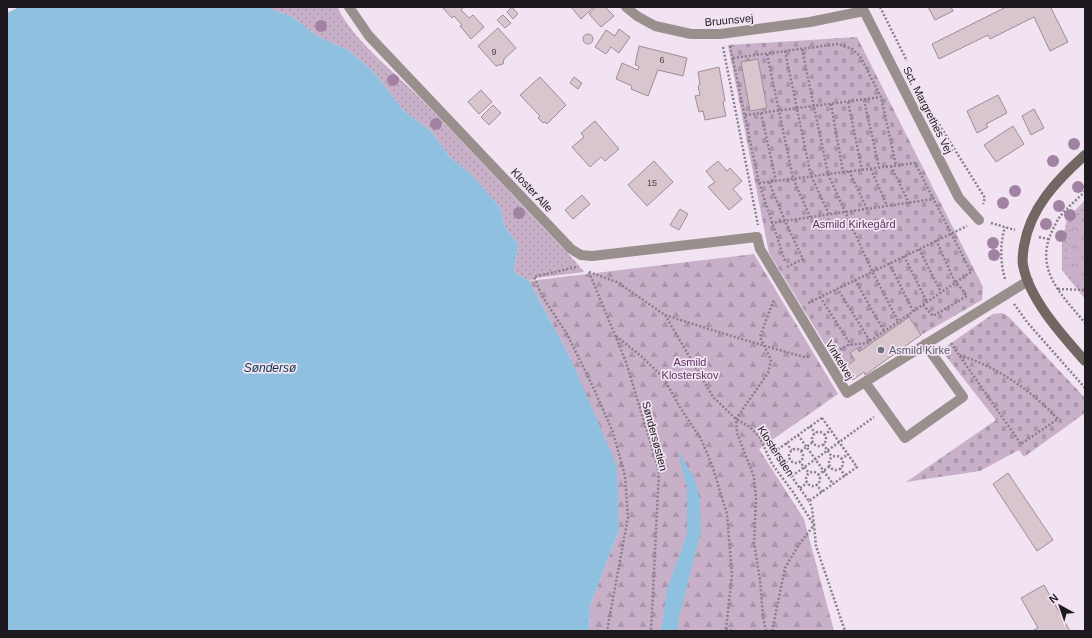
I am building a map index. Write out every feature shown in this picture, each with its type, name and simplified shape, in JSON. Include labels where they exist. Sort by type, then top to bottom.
[{"type":"street","name":"Kloster Alle","points":[[349,7],[375,42],[583,260]]},
{"type":"street","name":"Bruunsvej","points":[[626,7],[637,16],[655,26],[691,34],[724,34],[810,22],[863,9]]},
{"type":"street","name":"Sct. Margrethes Vej","points":[[863,9],[959,198],[979,220]]},
{"type":"street","points":[[1085,155],[1065,173],[1032,216],[1026,233],[1022,263],[1028,281],[1042,308],[1085,361]]},
{"type":"street","points":[[583,260],[592,256],[757,237]]},
{"type":"street","name":"Vinkelvej","points":[[757,237],[760,249],[847,393],[1028,281]]},
{"type":"street","points":[[865,382],[905,438],[963,397],[925,344]]},
{"type":"path","points":[[880,7],[907,62]]},
{"type":"path","points":[[724,34],[733,58],[759,183],[789,274]]},
{"type":"path","points":[[724,34],[759,229],[757,237]]},
{"type":"path","points":[[733,58],[838,44],[852,49],[860,56],[881,97],[896,165]]},
{"type":"path","points":[[802,49],[828,174],[872,271],[898,321]]},
{"type":"path","points":[[785,51],[811,176],[829,214]]},
{"type":"path","points":[[767,54],[793,178],[810,217]]},
{"type":"path","points":[[745,116],[881,97]]},
{"type":"path","points":[[864,100],[879,167]]},
{"type":"path","points":[[848,102],[862,170]]},
{"type":"path","points":[[831,104],[844,172]]},
{"type":"path","points":[[761,113],[776,181]]},
{"type":"path","points":[[807,303],[979,220],[985,198],[934,117]]},
{"type":"path","points":[[665,315],[743,340],[764,344],[804,357],[826,358],[851,345],[867,343],[971,272],[952,232],[915,163],[759,183]]},
{"type":"path","points":[[891,166],[909,203]]},
{"type":"path","points":[[871,169],[887,206]]},
{"type":"path","points":[[849,171],[867,209]]},
{"type":"path","points":[[769,182],[803,259],[787,267]]},
{"type":"path","points":[[1085,192],[1059,218],[1048,239],[1046,254],[1048,270],[1057,289],[1085,323]]},
{"type":"path","points":[[772,223],[934,199]]},
{"type":"path","points":[[1005,226],[1002,237],[1001,261],[1009,292],[1015,307],[1085,388]]},
{"type":"path","points":[[923,305],[933,316],[967,296],[956,282],[936,240]]},
{"type":"path","points":[[919,249],[941,292]]},
{"type":"path","points":[[904,256],[927,302]]},
{"type":"path","name":"Søndersøstien","points":[[583,260],[626,362],[659,471],[652,631]]},
{"type":"path","points":[[583,260],[534,277],[542,296],[567,334],[597,396],[613,432],[625,476],[628,517],[607,631]]},
{"type":"path","points":[[889,263],[913,311]]},
{"type":"path","name":"Klosterstien","points":[[589,272],[617,282],[665,315],[713,397],[736,419],[750,427],[760,438],[772,464],[793,492],[814,525],[816,546],[845,631]]},
{"type":"path","points":[[855,280],[884,331]]},
{"type":"path","points":[[766,631],[754,543],[756,499],[754,477],[737,433],[736,419],[768,373],[771,360],[760,337],[772,300],[783,288]]},
{"type":"path","points":[[838,288],[870,341]]},
{"type":"path","points":[[1057,289],[1085,290]]},
{"type":"path","points":[[804,297],[811,309]]},
{"type":"path","points":[[820,297],[851,345]]},
{"type":"path","points":[[944,333],[1021,444],[1058,418],[1012,379],[990,367],[960,355]]},
{"type":"path","points":[[615,336],[641,356],[664,377],[681,409],[701,439],[712,465],[727,514],[732,575],[725,630],[732,631]]},
{"type":"path","points":[[834,345],[838,351]]},
{"type":"path","points":[[772,631],[785,568],[798,546],[814,525],[812,508],[809,501],[774,452],[822,418],[857,467],[809,501]]},
{"type":"path","points":[[810,426],[815,433]]},
{"type":"path","points":[[792,476],[861,426]]},
{"type":"path","points":[[824,435],[831,430]]},
{"type":"path","points":[[815,433],[821,432],[824,435]]},
{"type":"path","points":[[813,442],[812,438],[815,433]]},
{"type":"path","points":[[798,435],[833,484]]},
{"type":"path","points":[[824,435],[825,441],[823,444],[832,457]]},
{"type":"path","points":[[813,442],[819,445],[823,444]]},
{"type":"path","points":[[801,452],[813,442]]},
{"type":"path","points":[[786,443],[792,450],[795,449],[801,452]]},
{"type":"path","points":[[790,459],[789,455],[792,450]]},
{"type":"path","points":[[800,461],[802,458],[801,452]]},
{"type":"path","points":[[841,459],[848,454]]},
{"type":"path","points":[[832,457],[836,456],[841,459]]},
{"type":"path","points":[[830,466],[829,460],[832,457]]},
{"type":"path","points":[[783,464],[790,459]]},
{"type":"path","points":[[790,459],[793,462],[800,461]]},
{"type":"path","points":[[841,459],[842,465],[840,468],[845,476]]},
{"type":"path","points":[[800,461],[809,473]]},
{"type":"path","points":[[830,466],[834,469],[840,468]]},
{"type":"path","points":[[818,475],[830,466]]},
{"type":"path","points":[[809,473],[813,472],[818,475]]},
{"type":"path","points":[[807,483],[806,477],[809,473]]},
{"type":"path","points":[[807,483],[813,486],[816,484],[819,479],[818,475]]},
{"type":"path","points":[[800,488],[807,483]]},
{"type":"path","points":[[816,484],[822,492]]},
{"type":"green space","points":[[268,7],[337,7],[345,20],[364,44],[418,96],[584,272],[536,278],[529,281],[514,272],[518,244],[505,227],[500,207],[472,175],[449,156],[431,131],[404,111],[372,70],[348,50],[317,36],[293,17]]},
{"type":"green space","name":"Asmild Kirkegård","points":[[857,37],[983,287],[982,300],[921,335],[909,318],[859,352],[856,348],[850,353],[855,360],[844,368],[834,359],[769,253],[728,45]]},
{"type":"green space","points":[[1085,200],[1085,299],[1062,270],[1062,243],[1067,219]]},
{"type":"green space","points":[[1085,209],[1085,293],[1066,269],[1073,221]]},
{"type":"green space","name":"Asmild Klosterskov","points":[[754,254],[838,394],[759,449],[804,519],[834,631],[589,631],[590,606],[619,530],[570,357],[529,281]]},
{"type":"green space","points":[[1002,313],[1009,317],[1085,398],[1085,413],[1024,457],[1019,450],[980,471],[906,482],[996,420],[941,350],[993,314]]},
{"type":"water","name":"Søndersø","points":[[19,7],[268,7],[293,17],[317,36],[348,50],[372,70],[404,111],[431,131],[449,156],[472,175],[500,207],[505,227],[518,244],[514,272],[529,281],[570,357],[617,466],[619,530],[590,606],[589,631],[7,631],[7,13]]},
{"type":"water","points":[[677,450],[694,477],[700,499],[701,531],[678,622],[678,631],[661,631],[667,589],[687,535],[687,487]]},
{"type":"building","points":[[442,7],[464,7],[461,10],[469,18],[473,15],[484,27],[471,39],[454,16],[452,18]]},
{"type":"building","points":[[512,7],[518,14],[513,19],[507,12]]},
{"type":"building","points":[[571,7],[593,7],[593,8],[581,19]]},
{"type":"building","points":[[596,7],[605,7],[614,16],[601,27],[589,14]]},
{"type":"building","points":[[928,7],[951,7],[953,11],[935,20]]},
{"type":"building","points":[[1006,7],[1054,7],[1051,8],[1068,42],[1050,51],[1034,17],[990,39],[988,35],[939,59],[932,44]]},
{"type":"building","points":[[503,15],[511,23],[505,28],[497,20]]},
{"type":"building","points":[[498,28],[516,48],[504,59],[503,64],[496,66],[478,46]]},
{"type":"building","points":[[619,29],[630,37],[619,53],[611,47],[606,54],[595,47],[606,30],[615,36]]},
{"type":"building","points":[[586,34],[590,34],[593,39],[590,44],[586,44],[583,41],[583,37]]},
{"type":"building","points":[[639,46],[687,58],[683,76],[658,70],[648,96],[631,89],[632,86],[616,79],[622,63],[638,70],[639,66],[635,65]]},
{"type":"building","points":[[758,59],[767,108],[750,111],[741,62]]},
{"type":"building","points":[[719,67],[726,116],[705,120],[703,111],[699,112],[695,96],[700,95],[698,86],[700,85],[698,72]]},
{"type":"building","points":[[540,77],[566,105],[547,124],[545,122],[543,123],[538,118],[540,116],[520,95]]},
{"type":"building","points":[[574,77],[582,83],[578,89],[570,83]]},
{"type":"building","points":[[481,90],[492,102],[479,114],[468,102]]},
{"type":"building","points":[[998,95],[1007,113],[986,124],[988,127],[977,133],[967,111]]},
{"type":"building","points":[[493,105],[501,113],[489,125],[481,117]]},
{"type":"building","points":[[1034,109],[1044,128],[1031,135],[1022,116]]},
{"type":"building","points":[[595,121],[619,149],[605,161],[601,157],[590,167],[572,147],[584,137],[581,133]]},
{"type":"building","points":[[1013,126],[1024,144],[996,162],[984,145]]},
{"type":"building","points":[[654,161],[673,182],[647,206],[628,185]]},
{"type":"building","points":[[718,161],[727,171],[730,168],[742,181],[733,189],[742,199],[729,210],[708,187],[715,182],[706,171]]},
{"type":"building","points":[[582,195],[590,204],[573,219],[565,210]]},
{"type":"building","points":[[680,209],[688,214],[679,230],[670,225]]},
{"type":"building","name":"Asmild Kirke","points":[[909,317],[921,335],[865,375],[864,372],[853,380],[844,368],[855,360],[850,353],[857,348],[859,352]]},
{"type":"building","points":[[1008,473],[1053,540],[1037,551],[993,484]]},
{"type":"building","points":[[1044,585],[1070,631],[1032,631],[1038,628],[1021,598]]},
{"type":"place","name":"Asmild Kirke","points":[[881,350]]}]
